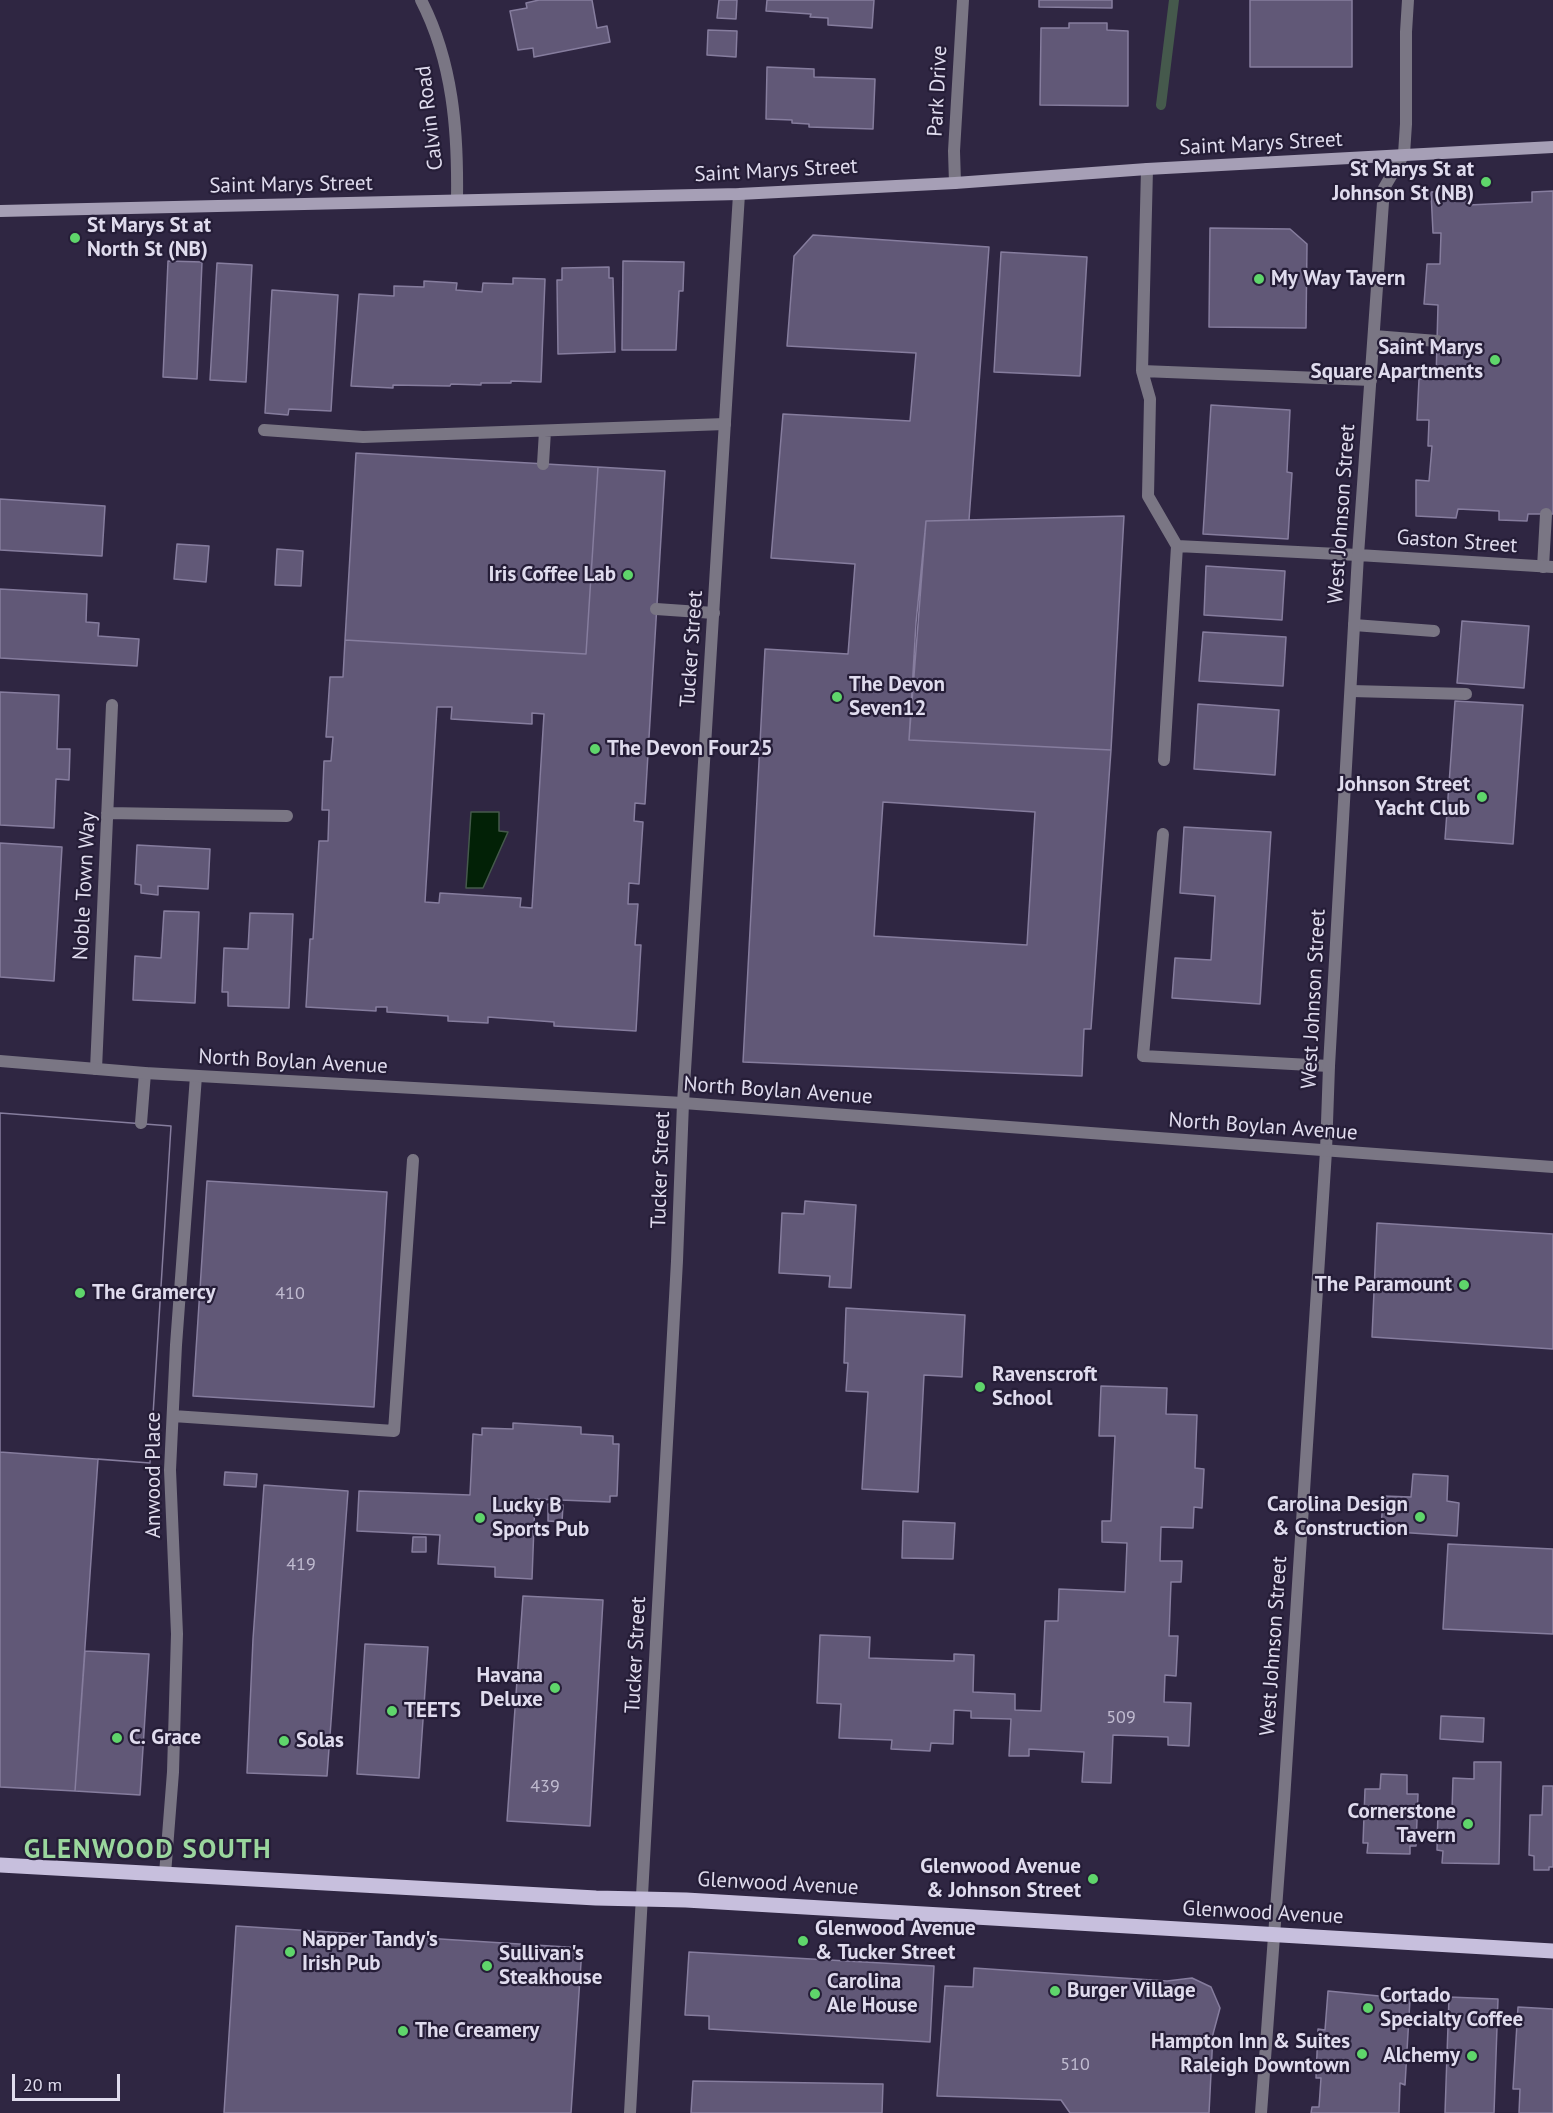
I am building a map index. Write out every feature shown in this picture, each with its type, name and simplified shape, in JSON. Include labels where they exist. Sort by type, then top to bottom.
[{"type":"main road","name":"Saint Marys Street","points":[[0,211],[739,194],[1553,147]]},
{"type":"main road","name":"Glenwood Avenue","points":[[0,1864],[1553,1952]]},
{"type":"street","name":"Calvin Road","points":[[421,0],[439,41],[449,79],[455,119],[457,200]]},
{"type":"street","name":"Park Drive","points":[[955,183],[954,151],[963,0]]},
{"type":"street","name":"West Johnson Street","points":[[1261,2113],[1326,1151],[1358,555],[1384,188],[1404,154],[1407,124],[1408,0]]},
{"type":"street","points":[[1147,169],[1144,208],[1142,371],[1150,399],[1148,496],[1177,546],[1164,760]]},
{"type":"street","name":"Tucker Street","points":[[630,2113],[677,1261],[683,1103],[739,194]]},
{"type":"street","points":[[1374,336],[1437,341]]},
{"type":"street","points":[[1142,371],[1371,380]]},
{"type":"street","points":[[264,430],[363,437],[725,424]]},
{"type":"street","points":[[543,464],[544,431]]},
{"type":"street","points":[[1546,514],[1548,567]]},
{"type":"street","name":"Gaston Street","points":[[1177,546],[1548,567]]},
{"type":"street","points":[[656,609],[714,613]]},
{"type":"street","points":[[1354,625],[1434,631]]},
{"type":"street","points":[[1351,691],[1466,694]]},
{"type":"street","name":"Noble Town Way","points":[[96,1069],[112,705]]},
{"type":"street","points":[[108,813],[287,816]]},
{"type":"street","points":[[1163,834],[1143,1056],[1329,1066]]},
{"type":"street","name":"North Boylan Avenue","points":[[0,1061],[145,1073],[683,1103],[1553,1167]]},
{"type":"street","points":[[141,1123],[145,1073]]},
{"type":"street","name":"Anwood Place","points":[[165,1874],[173,1772],[177,1634],[170,1470],[196,1076]]},
{"type":"street","points":[[173,1416],[394,1431],[413,1160]]},
{"type":"shaded area","points":[[471,812],[499,812],[499,831],[508,832],[483,888],[466,888]]},
{"type":"building","points":[[539,0],[592,0],[597,28],[607,26],[610,42],[534,57],[533,48],[518,50],[510,11],[527,8],[526,3]]},
{"type":"building","points":[[719,0],[737,0],[736,19],[717,18]]},
{"type":"building","points":[[767,0],[874,0],[872,28],[828,25],[828,18],[810,17],[811,14],[766,11]]},
{"type":"building","points":[[1039,0],[1112,0],[1112,8],[1039,7]]},
{"type":"building","points":[[1250,0],[1352,0],[1352,67],[1250,67]]},
{"type":"building","points":[[1069,23],[1107,23],[1107,30],[1128,31],[1128,106],[1040,105],[1041,28],[1069,28]]},
{"type":"building","points":[[708,30],[737,31],[736,57],[707,55]]},
{"type":"building","points":[[767,67],[814,69],[814,77],[875,79],[873,129],[809,127],[809,124],[792,123],[792,120],[766,119]]},
{"type":"building","name":"Saint Marys Square Apartments","points":[[1468,191],[1469,205],[1532,202],[1532,192],[1553,191],[1553,514],[1528,514],[1527,521],[1499,520],[1499,511],[1458,509],[1456,518],[1416,516],[1416,480],[1429,481],[1432,446],[1428,446],[1429,420],[1417,420],[1419,379],[1436,379],[1438,305],[1424,304],[1427,264],[1440,264],[1441,233],[1433,233],[1431,192]]},
{"type":"building","points":[[1210,228],[1290,229],[1307,244],[1306,328],[1209,327]]},
{"type":"building","name":"The Devon Seven12","points":[[813,235],[989,247],[969,520],[926,521],[909,740],[1111,750],[1091,1029],[1084,1029],[1082,1076],[743,1062],[765,649],[848,654],[855,564],[771,558],[783,414],[910,421],[916,353],[787,346],[794,256]],"holes":[[[883,802],[1035,812],[1027,945],[874,936]]]},
{"type":"building","points":[[1001,252],[1087,257],[1080,376],[994,372]]},
{"type":"building","points":[[168,261],[202,262],[197,379],[163,377]]},
{"type":"building","points":[[623,261],[684,262],[683,291],[679,291],[676,350],[622,350]]},
{"type":"building","points":[[217,263],[252,265],[246,382],[210,380]]},
{"type":"building","points":[[609,267],[609,278],[613,278],[615,352],[558,354],[557,280],[562,280],[562,268]]},
{"type":"building","points":[[513,278],[545,279],[541,382],[511,381],[511,383],[451,384],[450,386],[393,385],[393,388],[351,386],[359,294],[394,296],[394,286],[424,287],[424,281],[457,283],[456,290],[482,292],[483,283],[513,284]]},
{"type":"building","points":[[272,290],[338,295],[331,411],[289,409],[288,415],[265,413]]},
{"type":"building","points":[[1211,405],[1290,410],[1287,472],[1292,473],[1288,539],[1203,534]]},
{"type":"building","points":[[356,453],[598,467],[586,654],[345,640]]},
{"type":"building","name":"The Devon Four25","points":[[598,467],[665,471],[645,804],[635,803],[634,821],[643,822],[639,884],[629,883],[628,904],[638,904],[635,945],[641,945],[636,1031],[554,1026],[554,1022],[488,1017],[488,1023],[448,1021],[448,1016],[387,1012],[387,1007],[376,1007],[376,1011],[306,1007],[319,841],[328,841],[329,810],[322,810],[324,761],[331,761],[333,737],[326,737],[330,677],[343,677],[345,640],[586,654]],"holes":[[[437,707],[452,707],[451,719],[532,724],[532,713],[544,714],[532,908],[520,907],[521,898],[440,893],[439,903],[425,902]]]},
{"type":"building","points":[[0,499],[105,506],[102,556],[0,550]]},
{"type":"building","points":[[1124,516],[1111,750],[909,740],[916,623],[926,521]]},
{"type":"building","points":[[177,544],[209,546],[206,582],[174,579]]},
{"type":"building","points":[[277,549],[303,551],[301,586],[275,585]]},
{"type":"building","points":[[1206,566],[1285,571],[1282,620],[1204,615]]},
{"type":"building","points":[[0,589],[87,594],[86,622],[99,623],[98,636],[139,639],[137,666],[0,658]]},
{"type":"building","points":[[1462,621],[1529,626],[1524,688],[1457,683]]},
{"type":"building","points":[[1203,632],[1286,637],[1283,686],[1199,681]]},
{"type":"building","points":[[0,692],[59,695],[57,749],[70,749],[69,780],[56,779],[54,828],[0,825]]},
{"type":"building","points":[[1455,701],[1523,705],[1513,844],[1445,839]]},
{"type":"building","points":[[1198,704],[1279,710],[1275,775],[1194,769]]},
{"type":"building","points":[[1184,827],[1271,832],[1260,1004],[1172,998],[1175,958],[1211,960],[1215,896],[1180,893]]},
{"type":"building","points":[[0,843],[62,847],[54,981],[0,977]]},
{"type":"building","points":[[137,845],[210,849],[208,889],[158,886],[158,895],[141,893],[141,885],[135,884]]},
{"type":"building","points":[[164,911],[199,912],[195,1003],[133,1000],[135,956],[161,958]]},
{"type":"building","points":[[250,913],[293,914],[289,1008],[228,1006],[228,992],[222,992],[224,948],[248,949]]},
{"type":"building","name":"The Gramercy","points":[[0,1113],[171,1126],[150,1463],[98,1459],[75,1791],[0,1787]]},
{"type":"building","name":"The Gramercy","points":[[0,1113],[171,1126],[150,1463],[0,1452]]},
{"type":"building","points":[[207,1181],[387,1192],[374,1407],[193,1396]]},
{"type":"building","points":[[805,1201],[856,1205],[851,1288],[829,1287],[830,1276],[779,1273],[782,1213],[804,1214]]},
{"type":"building","name":"The Paramount","points":[[1377,1223],[1553,1234],[1553,1349],[1372,1337]]},
{"type":"building","points":[[846,1308],[965,1315],[962,1377],[924,1375],[918,1492],[862,1489],[868,1392],[846,1391],[848,1363],[844,1363]]},
{"type":"building","points":[[1101,1386],[1167,1388],[1166,1414],[1197,1415],[1195,1468],[1204,1469],[1202,1508],[1194,1507],[1193,1528],[1161,1527],[1160,1561],[1182,1561],[1181,1582],[1171,1582],[1169,1636],[1178,1636],[1176,1676],[1165,1675],[1164,1702],[1191,1703],[1189,1746],[1168,1745],[1168,1737],[1113,1735],[1111,1783],[1082,1782],[1084,1752],[1029,1749],[1029,1756],[1009,1756],[1011,1719],[971,1718],[971,1711],[954,1710],[953,1744],[931,1743],[930,1751],[891,1749],[892,1740],[839,1738],[841,1704],[817,1703],[820,1635],[870,1637],[869,1658],[954,1661],[954,1654],[974,1655],[973,1692],[1015,1694],[1015,1710],[1041,1711],[1045,1621],[1058,1621],[1059,1589],[1125,1592],[1127,1543],[1102,1542],[1102,1521],[1111,1521],[1115,1436],[1099,1436]]},
{"type":"building","points":[[513,1423],[581,1427],[581,1434],[613,1436],[613,1444],[619,1444],[617,1496],[610,1496],[610,1502],[535,1499],[532,1579],[495,1577],[495,1567],[438,1564],[440,1535],[357,1531],[359,1491],[470,1495],[473,1434],[482,1435],[482,1428],[513,1429]]},
{"type":"building","points":[[225,1472],[257,1474],[256,1487],[224,1485]]},
{"type":"building","name":"Carolina Design & Construction","points":[[1413,1474],[1448,1476],[1447,1501],[1459,1503],[1457,1536],[1381,1531],[1383,1496],[1411,1497]]},
{"type":"building","points":[[264,1485],[348,1491],[327,1776],[247,1773],[253,1639]]},
{"type":"building","points":[[548,1504],[563,1505],[562,1522],[548,1521]]},
{"type":"building","points":[[903,1521],[955,1523],[953,1559],[902,1558]]},
{"type":"building","points":[[413,1537],[426,1537],[426,1552],[412,1552]]},
{"type":"building","points":[[1448,1544],[1553,1549],[1553,1634],[1443,1629]]},
{"type":"building","points":[[523,1596],[603,1600],[590,1826],[507,1821]]},
{"type":"building","name":"TEETS","points":[[365,1644],[428,1647],[419,1778],[357,1774]]},
{"type":"building","points":[[85,1651],[149,1654],[140,1795],[75,1791]]},
{"type":"building","points":[[1441,1716],[1484,1718],[1483,1742],[1440,1739]]},
{"type":"building","points":[[1474,1762],[1501,1762],[1499,1864],[1442,1863],[1443,1851],[1437,1850],[1438,1810],[1452,1810],[1453,1778],[1474,1779]]},
{"type":"building","points":[[1381,1774],[1407,1775],[1407,1794],[1418,1794],[1416,1846],[1410,1846],[1410,1854],[1367,1853],[1368,1843],[1363,1843],[1365,1789],[1380,1789]]},
{"type":"building","points":[[1543,1786],[1553,1786],[1553,1867],[1549,1867],[1549,1870],[1534,1870],[1534,1856],[1529,1855],[1530,1815],[1542,1815]]},
{"type":"building","name":"The Creamery","points":[[236,1926],[582,1948],[571,2113],[224,2113]]},
{"type":"building","points":[[689,1952],[934,1966],[930,2042],[709,2029],[709,2016],[685,2015]]},
{"type":"building","points":[[974,1968],[1167,1981],[1192,1978],[1211,1987],[1220,2008],[1213,2034],[1209,2113],[1070,2113],[1061,2100],[937,2096],[945,1986],[973,1987]]},
{"type":"building","name":"Hampton Inn & Suites Raleigh Downtown","points":[[1328,1991],[1410,1999],[1405,2085],[1400,2083],[1399,2113],[1311,2113],[1312,2107],[1319,2107],[1321,2078],[1316,2078],[1318,2029],[1325,2030]]},
{"type":"building","name":"Alchemy","points":[[1449,1997],[1498,1999],[1494,2113],[1445,2113]]},
{"type":"building","points":[[1518,2007],[1553,2009],[1553,2113],[1519,2113],[1520,2089],[1513,2089]]},
{"type":"building","points":[[693,2081],[883,2084],[882,2113],[691,2113]]},
{"type":"waterway","points":[[1161,105],[1174,0]]},
{"type":"place","name":"St Marys St at Johnson St (NB)","points":[[1486,182]]},
{"type":"place","name":"St Marys St at North St (NB)","points":[[75,238]]},
{"type":"place","name":"My Way Tavern","points":[[1259,279]]},
{"type":"place","name":"Saint Marys Square Apartments","points":[[1495,360]]},
{"type":"place","name":"Iris Coffee Lab","points":[[628,575]]},
{"type":"place","name":"The Devon Seven12","points":[[837,697]]},
{"type":"place","name":"The Devon Four25","points":[[595,749]]},
{"type":"place","name":"Johnson Street Yacht Club","points":[[1482,797]]},
{"type":"place","name":"The Paramount","points":[[1464,1285]]},
{"type":"place","name":"The Gramercy","points":[[80,1293]]},
{"type":"place","name":"Ravenscroft School","points":[[980,1387]]},
{"type":"place","name":"Carolina Design & Construction","points":[[1420,1517]]},
{"type":"place","name":"Lucky B Sports Pub","points":[[480,1518]]},
{"type":"place","name":"Havana Deluxe","points":[[555,1688]]},
{"type":"place","name":"TEETS","points":[[392,1711]]},
{"type":"place","name":"C. Grace","points":[[117,1738]]},
{"type":"place","name":"Solas","points":[[284,1741]]},
{"type":"place","name":"Cornerstone Tavern","points":[[1468,1824]]},
{"type":"place","name":"Glenwood Avenue & Johnson Street","points":[[1093,1879]]},
{"type":"place","name":"Glenwood Avenue & Tucker Street","points":[[803,1941]]},
{"type":"place","name":"Napper Tandy's Irish Pub","points":[[290,1952]]},
{"type":"place","name":"Sullivan's Steakhouse","points":[[487,1966]]},
{"type":"place","name":"Burger Village","points":[[1055,1991]]},
{"type":"place","name":"Carolina Ale House","points":[[815,1994]]},
{"type":"place","name":"Cortado Specialty Coffee","points":[[1368,2008]]},
{"type":"place","name":"The Creamery","points":[[403,2031]]},
{"type":"place","name":"Hampton Inn & Suites Raleigh Downtown","points":[[1362,2054]]},
{"type":"place","name":"Alchemy","points":[[1472,2056]]},
{"type":"district","name":"GLENWOOD SOUTH","points":[[148,1850]]}]
